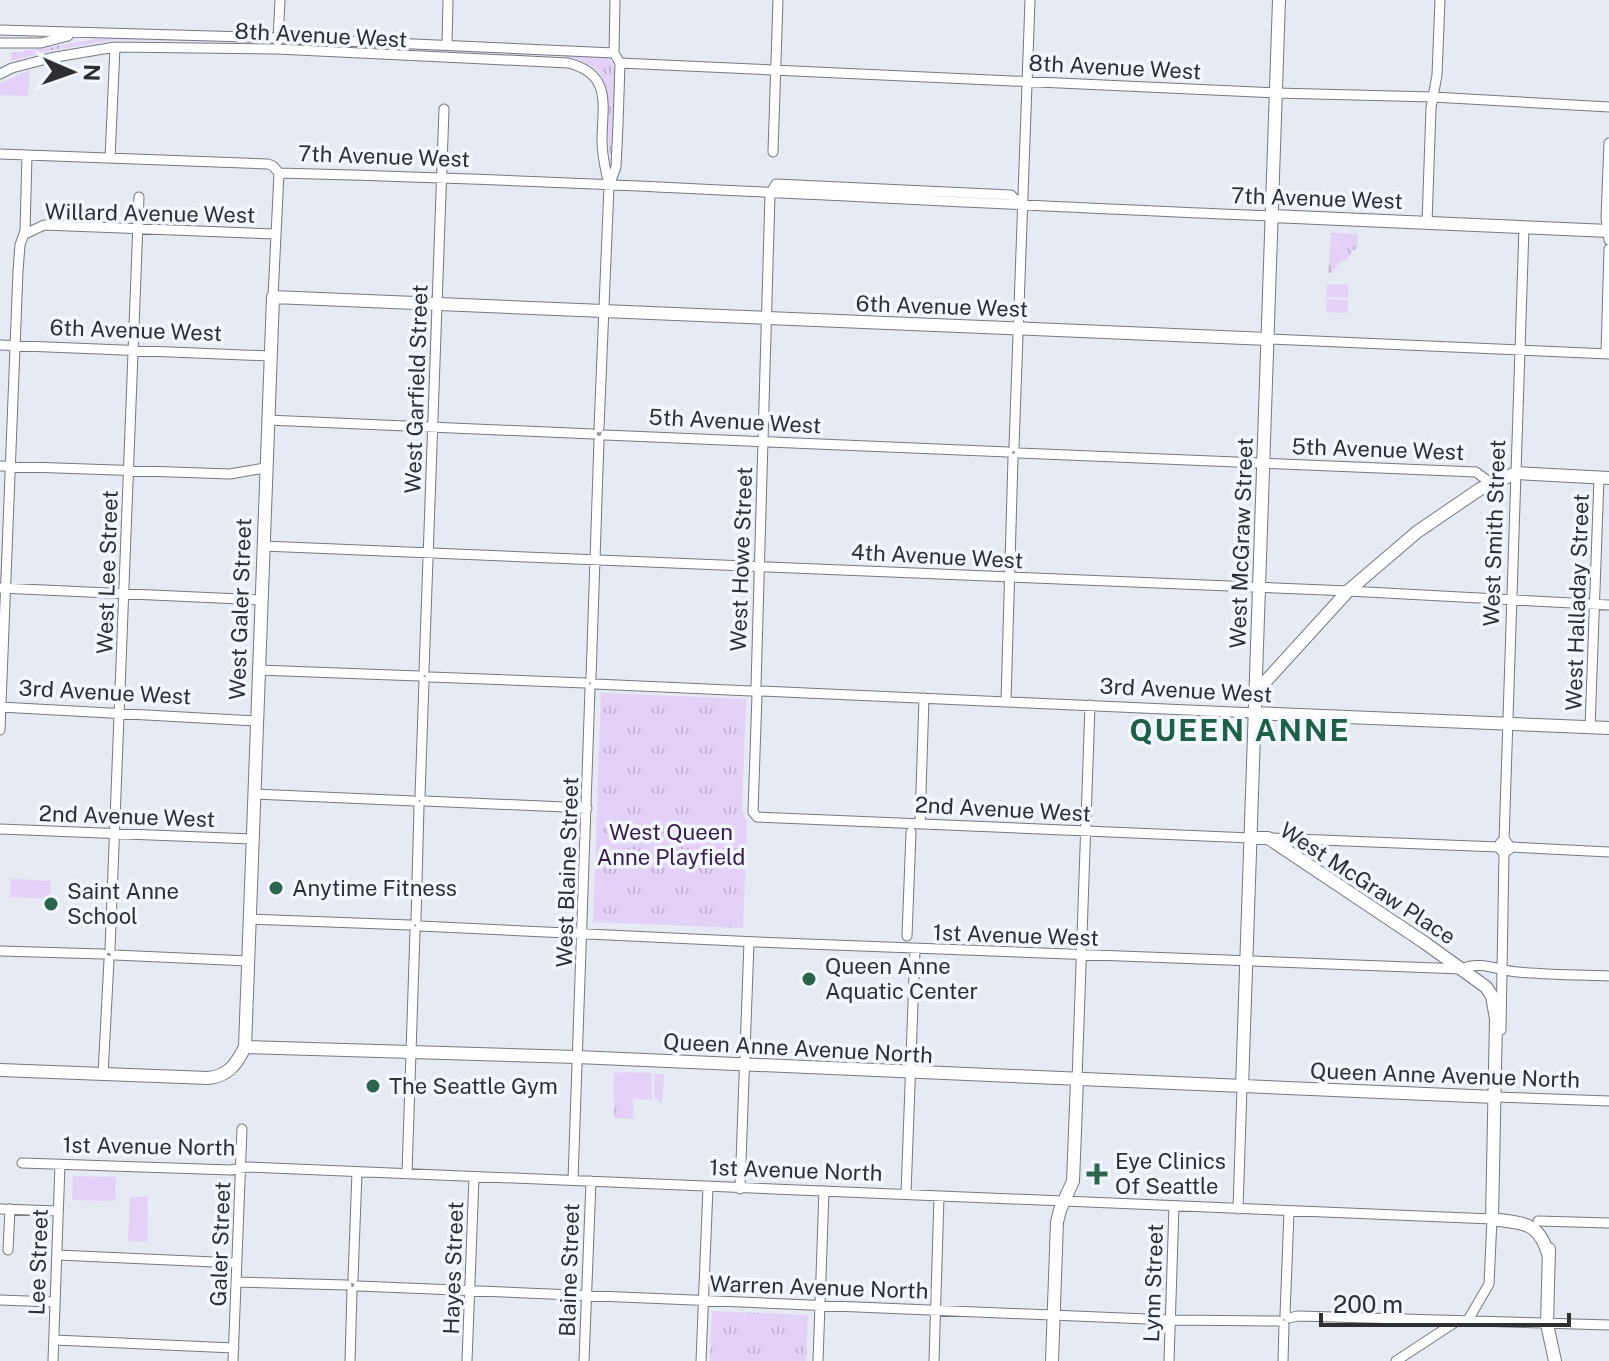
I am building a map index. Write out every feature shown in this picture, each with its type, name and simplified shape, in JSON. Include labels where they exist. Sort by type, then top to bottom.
[{"type":"street","points":[[278,44],[280,0]]},
{"type":"street","points":[[447,45],[448,0]]},
{"type":"street","points":[[615,0],[614,53],[620,63]]},
{"type":"street","points":[[773,152],[778,0]]},
{"type":"street","points":[[1006,701],[1030,0]]},
{"type":"street","name":"West McGraw Street","points":[[1242,1087],[1279,0]]},
{"type":"street","points":[[1427,223],[1431,108],[1437,75],[1440,0]]},
{"type":"street","name":"8th Avenue West","points":[[0,30],[75,34],[116,32],[568,63],[590,72]]},
{"type":"street","name":"8th Avenue West","points":[[0,43],[41,43],[75,34]]},
{"type":"street","name":"8th Avenue West","points":[[0,74],[50,58],[115,47],[447,45],[614,53]]},
{"type":"street","points":[[110,158],[115,47]]},
{"type":"street","name":"8th Avenue West","points":[[620,63],[1609,107]]},
{"type":"street","name":"West Blaine Street","points":[[577,1057],[603,311],[609,186],[616,163],[620,63]]},
{"type":"street","name":"West Blaine Street","points":[[590,72],[600,84],[604,99],[603,158],[609,186]]},
{"type":"street","name":"West Garfield Street","points":[[407,1174],[444,109]]},
{"type":"street","points":[[1609,143],[1606,218],[1609,240]]},
{"type":"street","name":"7th Avenue West","points":[[0,154],[268,164],[279,173],[441,177],[770,194],[776,184],[1011,195],[1022,207],[1608,231]]},
{"type":"street","points":[[0,730],[5,466],[16,345],[18,255],[25,234],[27,155]]},
{"type":"street","name":"West Galer Street","points":[[245,1047],[265,468],[279,173]]},
{"type":"street","name":"West Howe Street","points":[[753,815],[770,194]]},
{"type":"street","name":"West Lee Street","points":[[103,1075],[139,197]]},
{"type":"street","name":"Willard Avenue West","points":[[25,234],[44,225],[276,234]]},
{"type":"street","name":"West Smith Street","points":[[1497,1049],[1501,1034],[1504,975],[1501,969],[1504,847],[1524,227]]},
{"type":"street","points":[[1608,354],[1609,249]]},
{"type":"street","name":"6th Avenue West","points":[[273,297],[1608,354]]},
{"type":"street","name":"6th Avenue West","points":[[0,345],[270,356]]},
{"type":"street","name":"5th Avenue West","points":[[267,420],[1476,472],[1492,484]]},
{"type":"street","points":[[5,466],[230,474],[265,468]]},
{"type":"street","points":[[1256,692],[1348,591],[1417,532],[1492,484],[1516,473],[1604,478]]},
{"type":"street","name":"West Halladay Street","points":[[1590,728],[1604,478]]},
{"type":"street","name":"4th Avenue West","points":[[263,546],[1348,591],[1609,605]]},
{"type":"street","points":[[3,588],[261,600]]},
{"type":"street","name":"3rd Avenue West","points":[[258,670],[1609,728]]},
{"type":"street","points":[[920,823],[924,698]]},
{"type":"street","points":[[1052,1361],[1057,1222],[1074,1174],[1090,705]]},
{"type":"street","name":"3rd Avenue West","points":[[1,707],[119,711],[256,721]]},
{"type":"street","points":[[254,794],[587,808]]},
{"type":"street","name":"2nd Avenue West","points":[[753,815],[1251,838]]},
{"type":"street","name":"2nd Avenue West","points":[[0,829],[252,839]]},
{"type":"street","points":[[907,936],[911,832]]},
{"type":"street","name":"West McGraw Place","points":[[1251,838],[1268,838],[1462,969]]},
{"type":"street","points":[[1268,838],[1609,852]]},
{"type":"street","name":"1st Avenue West","points":[[250,919],[1247,962],[1462,969],[1466,966],[1517,972],[1609,976]]},
{"type":"street","points":[[740,1189],[749,942]]},
{"type":"street","points":[[906,1194],[915,949]]},
{"type":"street","points":[[0,951],[248,961]]},
{"type":"street","name":"West Smith Street","points":[[1462,969],[1476,978],[1492,996],[1496,1008],[1492,1219]]},
{"type":"street","points":[[0,1070],[217,1077],[232,1068],[245,1047]]},
{"type":"street","name":"Queen Anne Avenue North","points":[[245,1047],[577,1057],[1609,1101]]},
{"type":"street","name":"Blaine Street","points":[[573,1180],[577,1057]]},
{"type":"street","points":[[1238,1209],[1242,1087]]},
{"type":"street","name":"Galer Street","points":[[233,1361],[242,1129]]},
{"type":"street","name":"1st Avenue North","points":[[22,1163],[573,1180],[1492,1219],[1523,1223],[1535,1229],[1543,1238],[1549,1257]]},
{"type":"street","name":"Lee Street","points":[[53,1361],[60,1164]]},
{"type":"street","points":[[350,1361],[357,1172]]},
{"type":"street","points":[[1493,1174],[1502,1208],[1507,1213],[1538,1221],[1609,1223]]},
{"type":"street","name":"Hayes Street","points":[[467,1361],[474,1177]]},
{"type":"street","name":"Blaine Street","points":[[584,1361],[591,1181]]},
{"type":"street","points":[[701,1361],[708,1187]]},
{"type":"street","points":[[818,1361],[824,1191]]},
{"type":"street","points":[[934,1361],[939,1197]]},
{"type":"street","name":"Lynn Street","points":[[1169,1361],[1174,1206]]},
{"type":"street","points":[[8,1250],[5,1209],[58,1211]]},
{"type":"street","points":[[1283,1361],[1289,1212]]},
{"type":"street","points":[[1396,1361],[1463,1320],[1489,1284],[1492,1219]]},
{"type":"street","points":[[1538,1221],[1548,1235],[1547,1324],[1555,1361]]},
{"type":"street","points":[[57,1255],[237,1263]]},
{"type":"street","name":"Warren Avenue North","points":[[236,1282],[1170,1320],[1284,1320],[1298,1316],[1609,1325]]},
{"type":"street","points":[[0,1300],[54,1302]]},
{"type":"street","points":[[54,1340],[234,1348]]},
{"type":"green space","points":[[113,36],[273,43],[114,40],[11,61],[12,53]]},
{"type":"green space","points":[[286,42],[609,57],[616,71],[613,160],[609,142],[608,93],[604,80],[596,69],[581,61],[559,56],[285,45]]},
{"type":"green space","points":[[30,70],[28,96],[0,95],[0,83]]},
{"type":"green space","points":[[1331,233],[1358,234],[1357,250],[1353,250],[1347,260],[1328,273]]},
{"type":"green space","points":[[1327,284],[1349,285],[1348,298],[1327,297]]},
{"type":"green space","points":[[1327,299],[1348,300],[1348,313],[1326,312]]},
{"type":"green space","name":"West Queen Anne Playfield","points":[[601,693],[746,699],[742,810],[747,822],[743,928],[593,922]]},
{"type":"green space","points":[[11,879],[51,881],[50,899],[10,897]]},
{"type":"green space","points":[[614,1072],[652,1073],[652,1100],[613,1098]]},
{"type":"green space","points":[[654,1074],[664,1074],[662,1104],[654,1097]]},
{"type":"green space","points":[[614,1098],[633,1099],[633,1119],[614,1118]]},
{"type":"green space","points":[[73,1176],[116,1177],[115,1201],[72,1200]]},
{"type":"green space","points":[[130,1197],[148,1197],[147,1242],[128,1241]]},
{"type":"green space","points":[[712,1311],[808,1315],[806,1361],[710,1361]]},
{"type":"place","name":"Anytime Fitness","points":[[276,888]]},
{"type":"place","name":"Saint Anne School","points":[[51,904]]},
{"type":"place","name":"Queen Anne Aquatic Center","points":[[809,979]]},
{"type":"place","name":"The Seattle Gym","points":[[373,1086]]},
{"type":"place","name":"Eye Clinics Of Seattle","points":[[1097,1174]]},
{"type":"district","name":"QUEEN ANNE","points":[[1240,730]]}]
